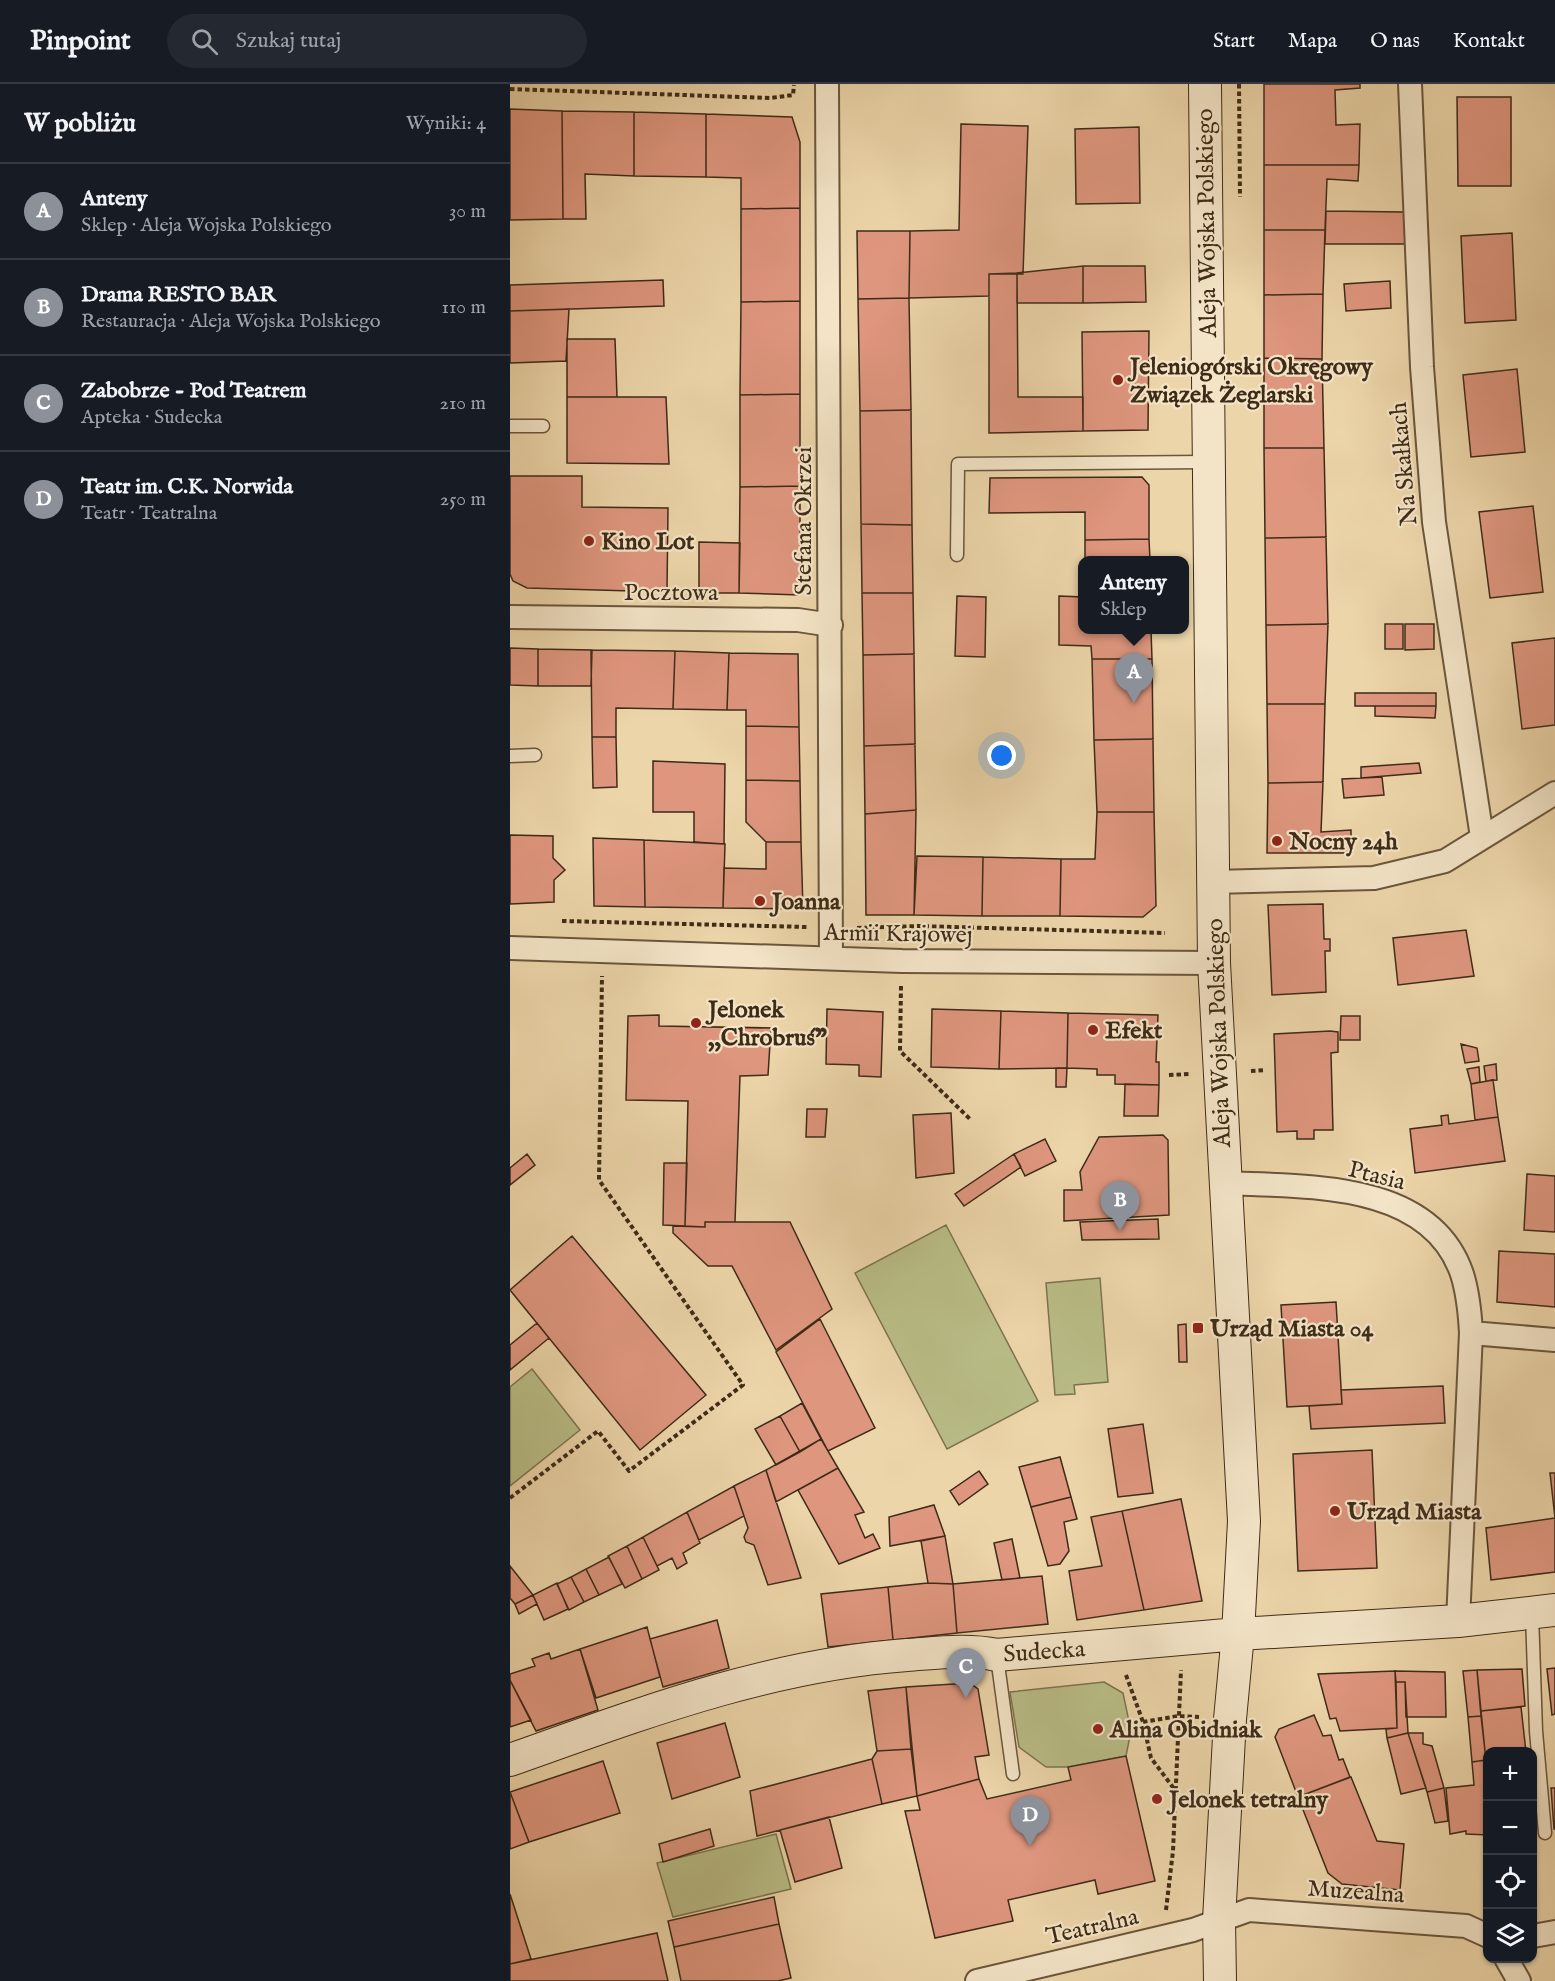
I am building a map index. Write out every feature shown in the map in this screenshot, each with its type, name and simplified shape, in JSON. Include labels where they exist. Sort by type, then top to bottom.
[{"type":"street","name":"Stefana Okrzei","points":[[827,84],[831,958]]},
{"type":"street","name":"Aleja Wojska Polskiego","points":[[1205,84],[1214,963],[1224,1184],[1244,1521],[1219,1920],[1220,1981]]},
{"type":"street","name":"Na Skałkach","points":[[1410,84],[1420,332],[1434,522],[1482,837]]},
{"type":"street","name":"Pocztowa","points":[[510,617],[798,620],[831,625]]},
{"type":"street","points":[[1213,882],[1374,878],[1445,861],[1555,794]]},
{"type":"street","name":"Armii Krajowej","points":[[510,948],[902,961],[1214,963]]},
{"type":"street","name":"Ptasia","points":[[1224,1184],[1386,1200],[1412,1212],[1438,1235],[1457,1262],[1467,1291],[1472,1333],[1458,1621]]},
{"type":"street","points":[[1472,1333],[1555,1340]]},
{"type":"street","name":"Sudecka","points":[[510,1760],[712,1690],[785,1673],[871,1658],[974,1651],[997,1655],[1238,1634],[1458,1621],[1543,1612]]},
{"type":"street","name":"Muzealna","points":[[1219,1920],[1249,1910],[1466,1926],[1483,1934]]},
{"type":"street","name":"Teatralna","points":[[977,1981],[1193,1930],[1219,1920]]},
{"type":"street","points":[[1537,1935],[1555,1932]]},
{"type":"street","points":[[1508,1963],[1519,1981]]},
{"type":"lane","points":[[510,426],[543,426]]},
{"type":"lane","points":[[957,555],[958,464],[1209,462]]},
{"type":"lane","points":[[510,756],[535,755]]},
{"type":"lane","points":[[1543,1612],[1539,1731],[1545,1833]]},
{"type":"lane","points":[[997,1655],[1013,1774]]},
{"type":"path","points":[[510,89],[770,98],[793,95],[794,86]]},
{"type":"path","points":[[554,921],[807,927]]},
{"type":"path","points":[[851,928],[918,926],[1165,933]]},
{"type":"path","points":[[510,1498],[598,1431],[629,1472],[743,1384],[599,1180],[602,951]]},
{"type":"path","points":[[902,961],[900,1051],[970,1120]]},
{"type":"path","points":[[1169,1075],[1196,1074]]},
{"type":"path","points":[[1164,1918],[1169,1900],[1181,1663]]},
{"type":"path","points":[[1118,1673],[1126,1674],[1131,1682],[1151,1758],[1175,1791]]},
{"type":"path","points":[[1143,1722],[1179,1716],[1199,1718]]},
{"type":"green space","points":[[946,1225],[1038,1401],[947,1449],[855,1273]]},
{"type":"green space","points":[[1100,1278],[1108,1382],[1074,1385],[1075,1394],[1055,1395],[1046,1283]]},
{"type":"green space","points":[[532,1369],[580,1430],[510,1486],[510,1387]]},
{"type":"green space","points":[[1104,1682],[1123,1693],[1131,1731],[1126,1756],[1068,1767],[1046,1767],[1019,1747],[1010,1692]]},
{"type":"green space","points":[[776,1834],[791,1889],[673,1917],[657,1863]]},
{"type":"building","points":[[1264,84],[1360,84],[1360,88],[1335,90],[1336,125],[1360,124],[1359,165],[1264,165]]},
{"type":"building","points":[[1457,97],[1511,97],[1511,186],[1458,186]]},
{"type":"building","points":[[510,109],[562,111],[563,219],[510,220]]},
{"type":"building","points":[[562,111],[634,112],[634,176],[585,174],[586,219],[563,219]]},
{"type":"building","points":[[634,112],[706,114],[706,177],[634,176]]},
{"type":"building","points":[[706,114],[792,117],[800,142],[800,208],[741,209],[741,178],[706,177]]},
{"type":"building","points":[[961,124],[1028,126],[1023,274],[989,274],[989,296],[909,298],[910,231],[959,230]]},
{"type":"building","points":[[1139,127],[1140,203],[1076,204],[1075,129]]},
{"type":"building","points":[[1264,165],[1359,165],[1358,181],[1327,179],[1325,230],[1264,230]]},
{"type":"building","points":[[800,208],[800,301],[741,302],[741,209]]},
{"type":"building","points":[[1326,211],[1404,212],[1405,244],[1325,244]]},
{"type":"building","points":[[1264,230],[1325,230],[1323,294],[1264,295]]},
{"type":"building","points":[[857,231],[910,231],[909,298],[858,299]]},
{"type":"building","points":[[1512,233],[1516,320],[1465,323],[1461,236]]},
{"type":"building","points":[[1083,266],[1145,266],[1146,302],[1083,303]]},
{"type":"building","points":[[1083,266],[1083,303],[1017,303],[1017,273]]},
{"type":"building","points":[[1017,273],[1018,397],[1083,397],[1083,431],[989,433],[989,274]]},
{"type":"building","points":[[663,280],[664,306],[510,311],[510,285]]},
{"type":"building","points":[[1390,281],[1391,308],[1346,311],[1344,284]]},
{"type":"building","points":[[1323,294],[1322,359],[1264,358],[1264,295]]},
{"type":"building","points":[[909,298],[911,410],[860,411],[858,299]]},
{"type":"building","points":[[800,301],[800,394],[740,395],[741,302]]},
{"type":"building","points":[[569,309],[566,361],[510,363],[510,311]]},
{"type":"building","points":[[1149,331],[1148,430],[1083,431],[1082,332]]},
{"type":"building","points":[[567,339],[615,339],[617,397],[567,397]]},
{"type":"building","points":[[1264,358],[1322,359],[1324,448],[1264,448]]},
{"type":"building","points":[[1517,369],[1525,452],[1471,457],[1463,375]]},
{"type":"building","points":[[800,394],[800,486],[740,487],[740,395]]},
{"type":"building","points":[[567,397],[666,397],[669,464],[567,463]]},
{"type":"building","points":[[911,410],[912,525],[861,524],[860,411]]},
{"type":"building","points":[[1264,448],[1324,448],[1326,537],[1265,538]]},
{"type":"building","name":"Kino Lot","points":[[510,476],[582,476],[582,507],[668,508],[667,592],[527,588],[513,581],[510,574]]},
{"type":"building","points":[[1142,477],[1149,485],[1149,539],[1085,540],[1085,512],[989,513],[990,478]]},
{"type":"building","points":[[800,486],[800,595],[739,593],[740,487]]},
{"type":"building","points":[[1533,506],[1543,592],[1490,598],[1479,512]]},
{"type":"building","points":[[861,524],[912,525],[913,593],[862,593]]},
{"type":"building","points":[[1326,537],[1328,624],[1266,625],[1265,538]]},
{"type":"building","points":[[1149,539],[1150,556],[1085,556],[1085,540]]},
{"type":"building","points":[[699,542],[740,543],[739,593],[699,593]]},
{"type":"building","points":[[862,593],[913,593],[914,654],[863,655]]},
{"type":"building","points":[[957,596],[986,597],[985,657],[955,656]]},
{"type":"building","points":[[1059,596],[1078,597],[1078,634],[1151,634],[1152,659],[1092,659],[1091,646],[1059,645]]},
{"type":"building","points":[[1328,624],[1325,704],[1267,704],[1266,625]]},
{"type":"building","points":[[1385,624],[1403,624],[1403,649],[1385,649]]},
{"type":"building","points":[[1405,624],[1434,624],[1434,649],[1405,650]]},
{"type":"building","points":[[1555,638],[1555,725],[1522,729],[1512,643]]},
{"type":"building","points":[[510,648],[538,649],[538,686],[510,685]]},
{"type":"building","points":[[538,649],[592,650],[591,686],[538,686]]},
{"type":"building","points":[[591,650],[675,651],[673,709],[616,708],[616,737],[592,737]]},
{"type":"building","points":[[675,651],[729,653],[727,710],[673,709]]},
{"type":"building","points":[[729,653],[798,654],[799,727],[746,726],[746,710],[727,710]]},
{"type":"building","points":[[914,654],[915,744],[864,746],[863,655]]},
{"type":"building","points":[[1092,659],[1152,659],[1153,739],[1094,740]]},
{"type":"building","points":[[1355,693],[1436,693],[1436,706],[1355,706]]},
{"type":"building","points":[[1267,704],[1325,704],[1323,782],[1268,783]]},
{"type":"building","points":[[1375,706],[1436,706],[1435,718],[1375,716]]},
{"type":"building","points":[[746,726],[799,727],[800,781],[746,780]]},
{"type":"building","points":[[592,737],[616,737],[617,787],[593,788]]},
{"type":"building","points":[[1153,739],[1154,812],[1097,812],[1094,740]]},
{"type":"building","points":[[915,744],[916,810],[865,814],[864,746]]},
{"type":"building","points":[[653,761],[725,764],[724,844],[694,842],[694,812],[653,812]]},
{"type":"building","points":[[1419,763],[1421,773],[1361,778],[1361,767]]},
{"type":"building","points":[[1382,777],[1384,795],[1344,798],[1342,779]]},
{"type":"building","points":[[746,780],[800,781],[801,842],[766,842],[746,822]]},
{"type":"building","points":[[1323,782],[1321,832],[1351,830],[1351,853],[1267,853],[1268,783]]},
{"type":"building","points":[[916,810],[914,915],[866,915],[865,814]]},
{"type":"building","points":[[1097,812],[1154,812],[1156,906],[1143,917],[1060,916],[1061,859],[1095,859]]},
{"type":"building","points":[[510,835],[553,836],[553,858],[565,870],[554,880],[554,902],[510,904]]},
{"type":"building","points":[[593,838],[644,840],[645,907],[594,906]]},
{"type":"building","points":[[644,840],[725,844],[723,908],[645,907]]},
{"type":"building","points":[[766,842],[801,842],[803,909],[723,908],[724,868],[766,869]]},
{"type":"building","points":[[917,856],[983,857],[982,916],[914,915]]},
{"type":"building","points":[[983,857],[1061,859],[1060,916],[982,916]]},
{"type":"building","points":[[1323,904],[1324,939],[1330,939],[1330,951],[1325,951],[1326,992],[1272,995],[1268,905]]},
{"type":"building","points":[[1466,930],[1474,976],[1398,985],[1393,938]]},
{"type":"building","points":[[827,1009],[883,1012],[881,1077],[859,1076],[859,1065],[826,1064]]},
{"type":"building","points":[[932,1009],[1001,1011],[999,1069],[931,1067]]},
{"type":"building","points":[[1001,1011],[1068,1013],[1067,1068],[999,1069]]},
{"type":"building","points":[[1068,1013],[1158,1015],[1156,1062],[1159,1062],[1159,1085],[1115,1084],[1115,1075],[1097,1075],[1097,1069],[1067,1068]]},
{"type":"building","points":[[659,1015],[659,1026],[771,1028],[768,1075],[740,1076],[735,1222],[705,1222],[705,1227],[685,1226],[688,1101],[626,1100],[628,1016]]},
{"type":"building","points":[[1341,1016],[1360,1016],[1360,1040],[1340,1040]]},
{"type":"building","points":[[1338,1032],[1338,1052],[1331,1053],[1333,1130],[1314,1130],[1314,1139],[1297,1139],[1297,1131],[1277,1132],[1274,1034]]},
{"type":"building","points":[[1461,1044],[1477,1048],[1479,1061],[1465,1063]]},
{"type":"building","points":[[1496,1064],[1497,1080],[1486,1081],[1484,1066]]},
{"type":"building","points":[[1479,1067],[1480,1082],[1471,1084],[1467,1069]]},
{"type":"building","points":[[1056,1068],[1067,1068],[1066,1087],[1056,1087]]},
{"type":"building","points":[[1493,1080],[1498,1117],[1475,1120],[1471,1084]]},
{"type":"building","points":[[1125,1084],[1159,1085],[1158,1116],[1124,1116]]},
{"type":"building","points":[[807,1109],[827,1109],[825,1137],[806,1137]]},
{"type":"building","points":[[951,1113],[954,1173],[916,1178],[913,1115]]},
{"type":"building","points":[[1448,1115],[1449,1124],[1498,1117],[1505,1161],[1415,1173],[1410,1129],[1442,1125],[1441,1116]]},
{"type":"building","points":[[1163,1135],[1168,1140],[1169,1215],[1064,1221],[1064,1190],[1082,1190],[1080,1172],[1099,1137]]},
{"type":"building","points":[[1045,1139],[1056,1161],[1025,1176],[1014,1154]]},
{"type":"building","points":[[527,1154],[535,1165],[510,1185],[510,1168]]},
{"type":"building","points":[[1014,1154],[1021,1167],[964,1206],[955,1194]]},
{"type":"building","points":[[664,1163],[687,1163],[685,1226],[663,1225]]},
{"type":"building","points":[[1527,1174],[1555,1176],[1555,1232],[1524,1230]]},
{"type":"building","points":[[1158,1219],[1159,1239],[1082,1240],[1080,1222]]},
{"type":"building","points":[[705,1222],[790,1222],[832,1309],[776,1350],[732,1266],[708,1266],[673,1233],[673,1226],[705,1227]]},
{"type":"building","points":[[572,1236],[706,1395],[640,1450],[510,1290]]},
{"type":"building","points":[[1499,1251],[1555,1254],[1555,1307],[1497,1302]]},
{"type":"building","points":[[1336,1302],[1342,1404],[1287,1407],[1281,1305]]},
{"type":"building","points":[[820,1319],[875,1428],[828,1451],[776,1352]]},
{"type":"building","points":[[537,1323],[549,1338],[510,1370],[510,1345]]},
{"type":"building","points":[[1186,1324],[1187,1362],[1179,1362],[1178,1325]]},
{"type":"building","points":[[1443,1386],[1445,1423],[1311,1429],[1309,1406],[1342,1404],[1341,1390]]},
{"type":"building","points":[[802,1403],[821,1439],[800,1452],[780,1416]]},
{"type":"building","points":[[780,1416],[800,1452],[776,1465],[755,1429]]},
{"type":"building","points":[[1143,1424],[1153,1493],[1118,1497],[1108,1429]]},
{"type":"building","points":[[821,1439],[838,1468],[776,1502],[766,1470]]},
{"type":"building","name":"Urząd Miasta","points":[[1372,1450],[1377,1568],[1298,1571],[1293,1454]]},
{"type":"building","points":[[1060,1457],[1071,1497],[1031,1507],[1019,1467]]},
{"type":"building","points":[[838,1468],[864,1512],[855,1515],[865,1538],[873,1534],[880,1548],[839,1564],[798,1490]]},
{"type":"building","points":[[766,1470],[801,1578],[768,1585],[754,1545],[746,1542],[744,1537],[748,1528],[734,1486]]},
{"type":"building","points":[[979,1471],[988,1484],[959,1505],[950,1491]]},
{"type":"building","points":[[1550,1473],[1555,1473],[1555,1518]]},
{"type":"building","points":[[734,1486],[744,1516],[699,1540],[687,1512]]},
{"type":"building","points":[[1071,1497],[1077,1519],[1064,1522],[1069,1551],[1060,1564],[1048,1566],[1031,1507]]},
{"type":"building","points":[[1181,1499],[1202,1601],[1144,1610],[1122,1511]]},
{"type":"building","points":[[934,1505],[945,1536],[890,1546],[889,1517]]},
{"type":"building","points":[[1122,1511],[1144,1610],[1077,1620],[1069,1571],[1102,1566],[1091,1517]]},
{"type":"building","points":[[687,1512],[700,1543],[683,1553],[687,1563],[677,1569],[672,1558],[657,1566],[643,1537]]},
{"type":"building","points":[[1555,1518],[1555,1572],[1491,1580],[1486,1528]]},
{"type":"building","points":[[945,1536],[953,1584],[928,1583],[921,1541]]},
{"type":"building","points":[[643,1537],[659,1570],[642,1579],[627,1546]]},
{"type":"building","points":[[1012,1539],[1020,1578],[1002,1580],[994,1543]]},
{"type":"building","points":[[627,1546],[642,1579],[625,1588],[608,1556]]},
{"type":"building","points":[[609,1557],[622,1584],[599,1595],[586,1569]]},
{"type":"building","points":[[510,1566],[533,1595],[515,1604],[510,1598]]},
{"type":"building","points":[[586,1569],[599,1595],[584,1602],[571,1577]]},
{"type":"building","points":[[1042,1576],[1048,1624],[957,1633],[953,1584]]},
{"type":"building","points":[[571,1577],[584,1602],[569,1610],[557,1584]]},
{"type":"building","points":[[557,1583],[568,1609],[544,1620],[533,1595]]},
{"type":"building","points":[[928,1583],[953,1584],[957,1633],[893,1640],[888,1587]]},
{"type":"building","points":[[888,1587],[893,1640],[828,1647],[821,1594]]},
{"type":"building","points":[[533,1595],[537,1604],[519,1614],[515,1604]]},
{"type":"building","points":[[717,1620],[729,1668],[663,1687],[650,1639]]},
{"type":"building","points":[[647,1627],[660,1677],[596,1698],[580,1649]]},
{"type":"building","points":[[580,1649],[598,1710],[536,1731],[510,1680],[510,1674],[535,1666],[532,1659],[549,1653],[551,1659]]},
{"type":"building","points":[[1555,1668],[1555,1714],[1552,1715],[1547,1669]]},
{"type":"building","points":[[1522,1669],[1525,1706],[1481,1711],[1477,1670]]},
{"type":"building","points":[[1477,1670],[1481,1716],[1468,1717],[1463,1671]]},
{"type":"building","points":[[1395,1671],[1445,1672],[1446,1717],[1406,1717],[1405,1682],[1396,1682]]},
{"type":"building","points":[[1395,1671],[1397,1728],[1340,1731],[1336,1718],[1330,1719],[1318,1674]]},
{"type":"building","points":[[510,1680],[531,1720],[510,1727]]},
{"type":"building","points":[[1396,1682],[1405,1682],[1408,1733],[1387,1738],[1386,1729],[1397,1728]]},
{"type":"building","points":[[970,1683],[978,1689],[989,1755],[975,1757],[979,1779],[917,1796],[906,1687]]},
{"type":"building","points":[[906,1687],[911,1749],[877,1751],[868,1691]]},
{"type":"building","points":[[1521,1707],[1525,1747],[1485,1747],[1481,1711]]},
{"type":"building","points":[[1314,1715],[1323,1736],[1331,1735],[1339,1760],[1343,1759],[1350,1777],[1298,1797],[1275,1737],[1279,1729]]},
{"type":"building","points":[[1481,1716],[1485,1747],[1483,1760],[1472,1762],[1468,1717]]},
{"type":"building","points":[[725,1723],[740,1777],[672,1799],[657,1743]]},
{"type":"building","points":[[1408,1733],[1426,1788],[1401,1794],[1387,1738]]},
{"type":"building","points":[[1408,1733],[1423,1733],[1423,1744],[1432,1746],[1444,1788],[1427,1792]]},
{"type":"building","points":[[911,1749],[917,1796],[882,1804],[872,1759],[877,1751]]},
{"type":"building","points":[[1126,1756],[1155,1881],[1098,1894],[1095,1880],[1008,1900],[1013,1921],[935,1938],[905,1811],[920,1810],[917,1796],[979,1779],[987,1799],[1071,1780],[1068,1767]]},
{"type":"building","points":[[872,1759],[882,1804],[757,1836],[750,1791]]},
{"type":"building","points":[[1483,1760],[1483,1835],[1466,1834],[1466,1831],[1450,1834],[1446,1788],[1474,1785],[1472,1762]]},
{"type":"building","points":[[603,1761],[620,1813],[529,1842],[510,1792]]},
{"type":"building","points":[[1351,1777],[1377,1841],[1404,1844],[1400,1890],[1342,1884],[1328,1873],[1298,1797]]},
{"type":"building","points":[[1444,1788],[1448,1821],[1435,1823],[1427,1792]]},
{"type":"building","points":[[1551,1788],[1555,1788],[1555,1829],[1554,1829]]},
{"type":"building","points":[[510,1792],[529,1842],[510,1849]]},
{"type":"building","points":[[829,1817],[842,1868],[795,1882],[780,1830]]},
{"type":"building","points":[[710,1829],[714,1846],[663,1862],[659,1844]]},
{"type":"building","points":[[510,1894],[531,1959],[510,1964]]},
{"type":"building","points":[[774,1897],[779,1924],[674,1947],[668,1921]]},
{"type":"building","points":[[779,1924],[791,1978],[778,1981],[681,1981],[674,1947]]},
{"type":"building","points":[[657,1933],[668,1981],[510,1981],[510,1964]]},
{"type":"place","name":"Jeleniogórski Okręgowy Związek Żeglarski","points":[[1118,380]]},
{"type":"place","name":"Kino Lot","points":[[589,541]]},
{"type":"place","name":"Anteny","points":[[1134,703]]},
{"type":"place","name":"Nocny 24h","points":[[1277,841]]},
{"type":"place","name":"Joanna","points":[[760,901]]},
{"type":"place","name":"Jelonek ,,Chrobruś\"","points":[[696,1023]]},
{"type":"place","name":"Efekt","points":[[1093,1030]]},
{"type":"place","name":"Drama RESTO BAR","points":[[1120,1231]]},
{"type":"place","name":"Urząd Miasta 04","points":[[1198,1328]]},
{"type":"place","name":"Urząd Miasta","points":[[1335,1511]]},
{"type":"place","name":"Zabobrze - Pod Teatrem","points":[[966,1698]]},
{"type":"place","name":"Alina Obidniak","points":[[1098,1729]]},
{"type":"place","name":"Jelonek tetralny","points":[[1157,1799]]},
{"type":"place","name":"Teatr im. C.K. Norwida","points":[[1030,1846]]}]
